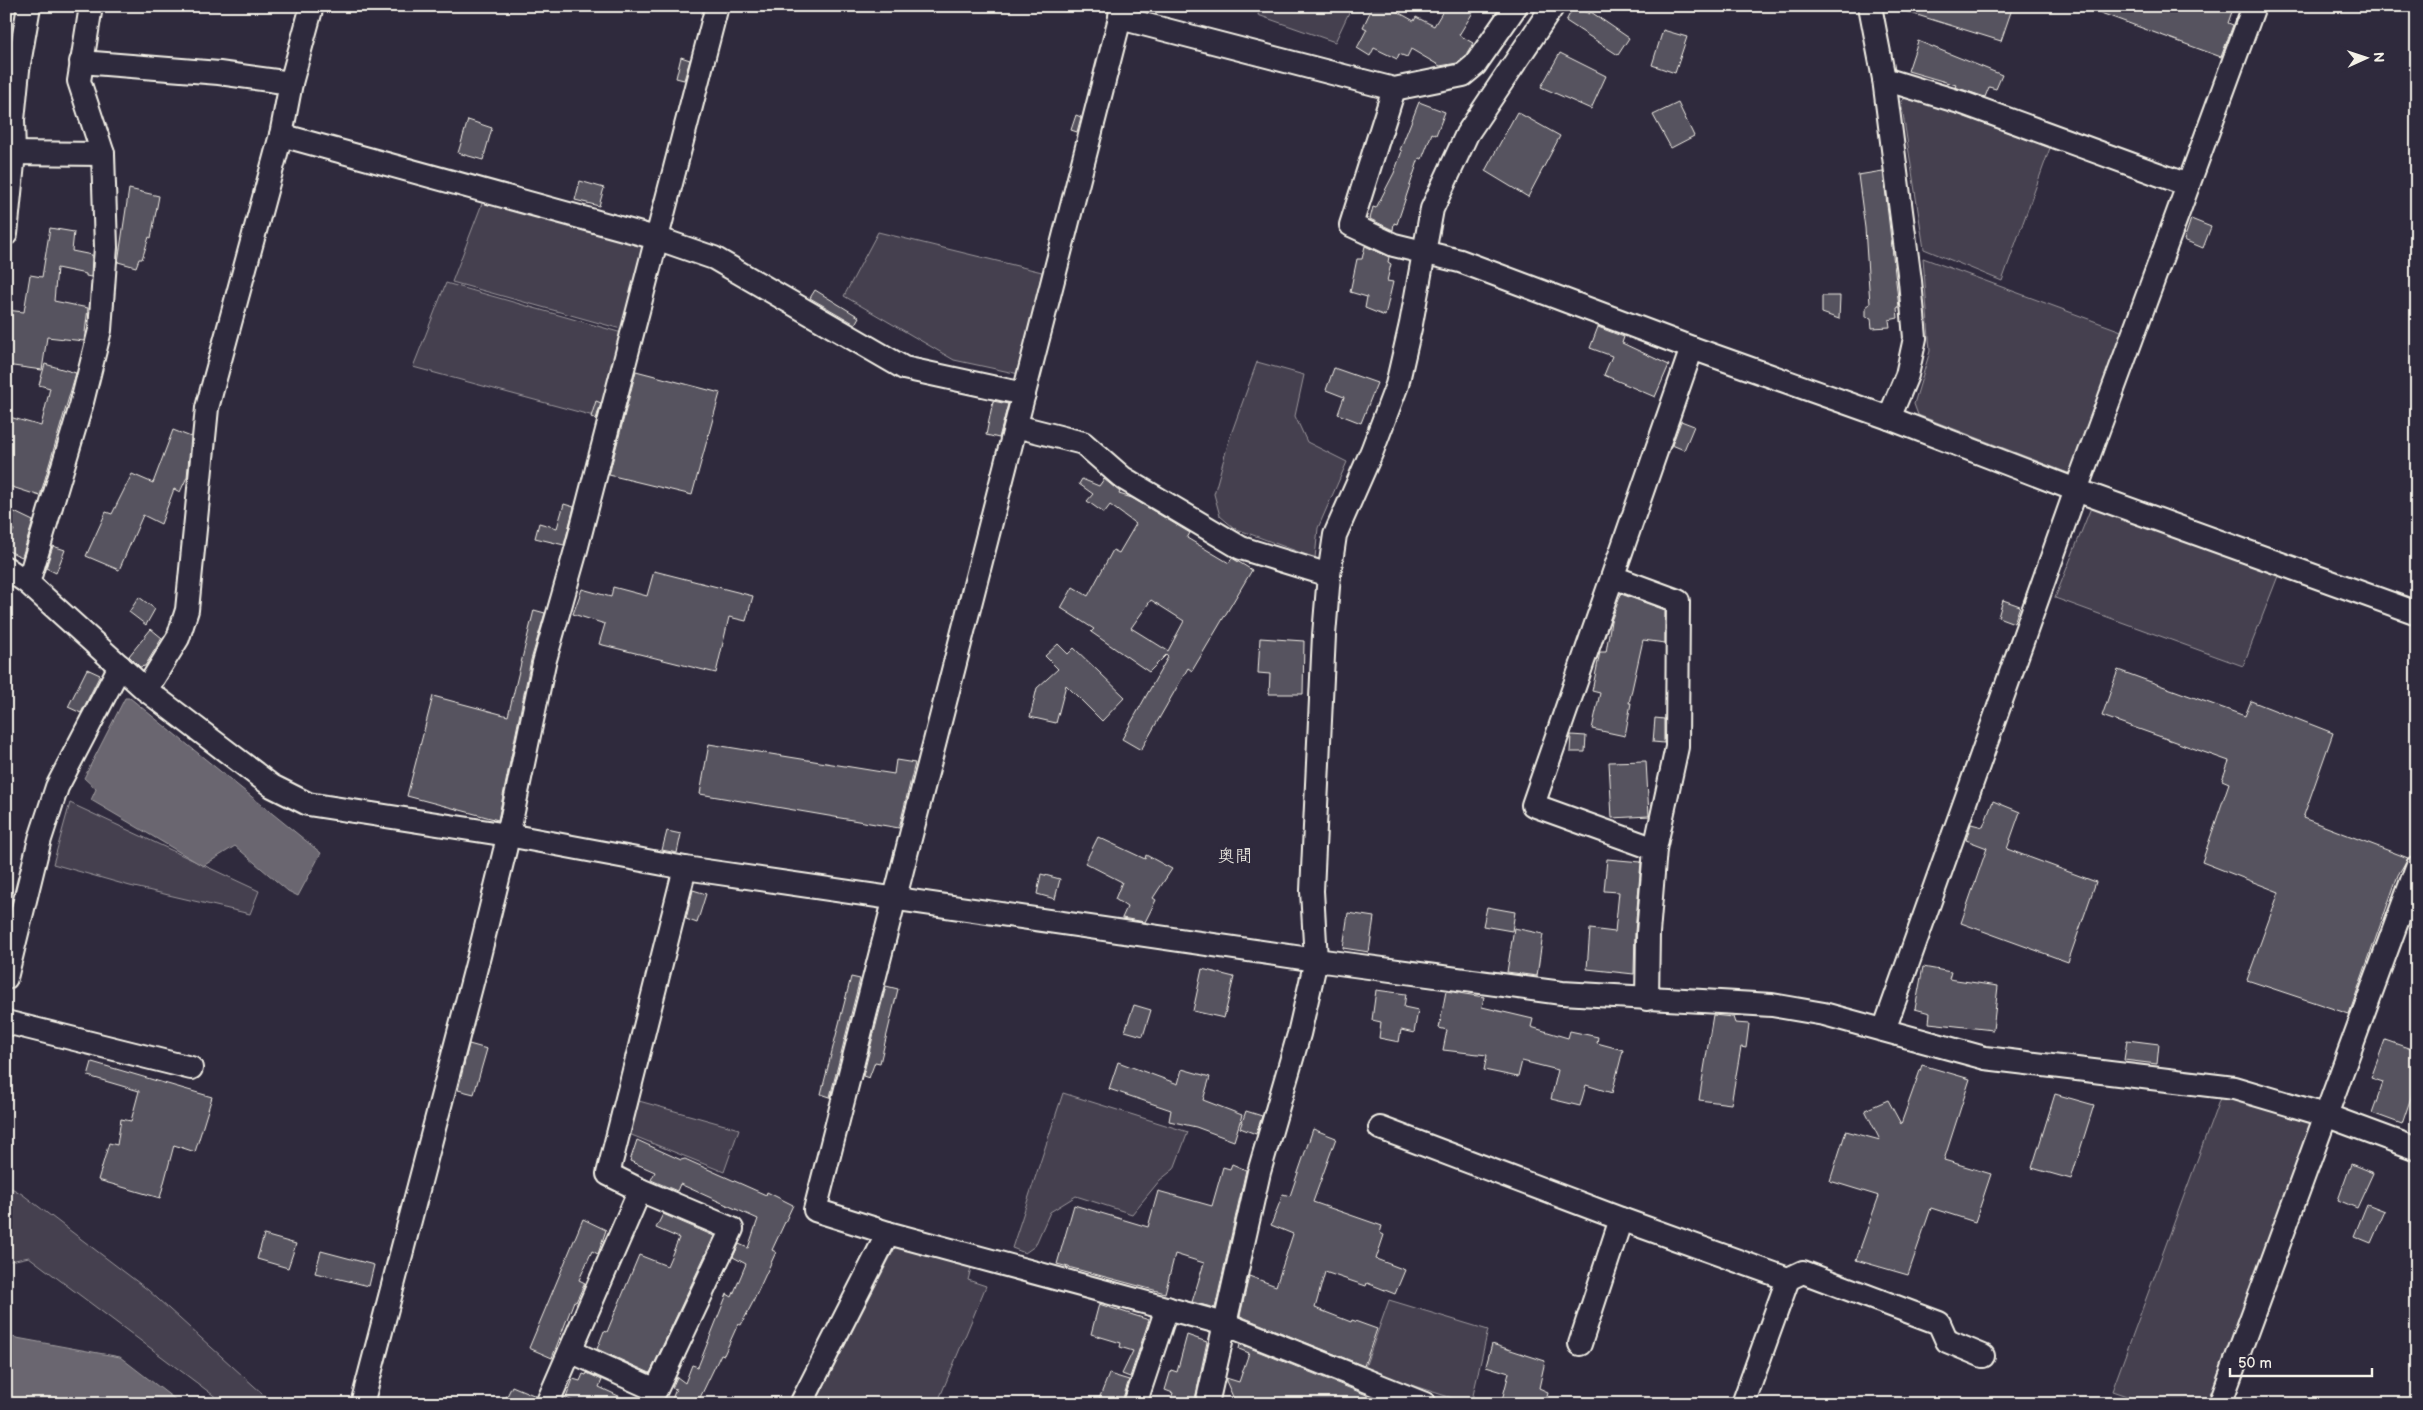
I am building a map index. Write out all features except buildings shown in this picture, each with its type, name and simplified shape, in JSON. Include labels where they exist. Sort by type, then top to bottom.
[{"type":"street","points":[[6,234],[10,153],[18,70],[29,6]]},
{"type":"street","points":[[28,583],[79,416],[100,330],[106,247],[103,154],[79,81],[91,6]]},
{"type":"street","points":[[146,690],[178,638],[188,610],[207,408],[281,135],[291,83],[312,6]]},
{"type":"street","points":[[362,1404],[479,956],[508,835],[544,663],[576,550],[717,6]]},
{"type":"street","points":[[1425,1404],[1225,1324],[888,1233],[814,1210],[1016,426],[1120,12],[1394,89],[1463,75],[1476,65],[1516,6]]},
{"type":"street","points":[[1206,1404],[1259,1172],[1299,1034],[1316,960],[1312,891],[1329,575],[1335,535],[1372,451],[1397,385],[1425,253],[1432,209],[1467,134],[1553,6]]},
{"type":"street","points":[[1870,6],[1884,79],[1910,281],[1915,338],[1907,375],[1889,418]]},
{"type":"street","points":[[1884,1030],[2076,490],[2254,6]]},
{"type":"street","points":[[81,62],[219,73],[291,83]]},
{"type":"street","points":[[1884,79],[1964,103],[2188,185]]},
{"type":"street","points":[[1394,89],[1352,225],[1394,245],[1460,261],[1692,348],[1889,418],[2076,490],[2417,613]]},
{"type":"street","points":[[281,135],[656,238],[714,258],[904,368],[1024,394]]},
{"type":"street","points":[[10,153],[103,154]]},
{"type":"street","points":[[1655,849],[1533,805],[1692,348]]},
{"type":"street","points":[[1016,426],[1083,443],[1123,478],[1241,548],[1329,575]]},
{"type":"street","points":[[6,568],[28,583],[146,690],[272,786],[294,798],[322,807],[508,835],[686,868],[1316,960],[1562,993],[1772,1005],[1824,1014],[1985,1058],[2234,1088],[2325,1115],[2417,1149]]},
{"type":"street","points":[[1613,577],[1678,601],[1676,747],[1655,849],[1648,933],[1647,999]]},
{"type":"street","points":[[6,978],[40,839],[57,787],[120,666]]},
{"type":"street","points":[[2220,1404],[2417,867]]},
{"type":"street","points":[[570,1351],[656,1390],[732,1229],[640,1190],[608,1174],[686,868]]},
{"type":"street","points":[[6,1022],[191,1068]]},
{"type":"street","points":[[1380,1128],[1621,1219],[1788,1278],[1803,1272],[1939,1323],[1947,1341],[1983,1356]]},
{"type":"street","points":[[547,1404],[640,1190]]},
{"type":"street","points":[[1580,1344],[1621,1219]]},
{"type":"street","points":[[801,1404],[888,1233]]},
{"type":"street","points":[[1743,1404],[1788,1278]]},
{"type":"street","points":[[1135,1404],[1167,1308]]},
{"type":"shaded area","points":[[1260,6],[1352,6],[1335,42],[1258,15]]},
{"type":"shaded area","points":[[1909,96],[2050,148],[2002,281],[1924,249],[1901,101]]},
{"type":"shaded area","points":[[483,201],[641,243],[644,251],[621,329],[452,282]]},
{"type":"shaded area","points":[[878,232],[1042,272],[1019,374],[954,360],[844,296]]},
{"type":"shaded area","points":[[1923,258],[2124,332],[2076,467],[2068,473],[1918,415],[1914,404],[1930,351]]},
{"type":"shaded area","points":[[446,283],[622,333],[601,418],[413,367]]},
{"type":"shaded area","points":[[1257,362],[1304,375],[1295,416],[1307,442],[1347,462],[1318,528],[1315,558],[1234,528],[1220,516],[1214,494],[1230,437]]},
{"type":"shaded area","points":[[2092,505],[2278,576],[2243,666],[2055,598]]},
{"type":"shaded area","points":[[125,698],[130,698],[321,853],[298,896],[288,891],[235,846],[203,866],[91,800],[96,789],[84,778]]},
{"type":"shaded area","points":[[70,803],[259,891],[250,914],[130,886],[53,864]]},
{"type":"shaded area","points":[[1063,1093],[1188,1132],[1174,1169],[1160,1180],[1132,1214],[1076,1196],[1050,1212],[1035,1246],[1025,1253],[1012,1248]]},
{"type":"shaded area","points":[[2220,1098],[2254,1104],[2310,1120],[2313,1133],[2213,1404],[2150,1404],[2112,1391]]},
{"type":"shaded area","points":[[639,1101],[739,1129],[724,1172],[629,1134]]},
{"type":"shaded area","points":[[6,1185],[22,1194],[148,1290],[274,1404],[225,1404],[29,1257],[6,1262]]},
{"type":"shaded area","points":[[897,1244],[972,1264],[968,1280],[986,1286],[937,1404],[815,1404]]},
{"type":"shaded area","points":[[1389,1300],[1488,1330],[1471,1404],[1364,1370]]},
{"type":"shaded area","points":[[6,1336],[120,1357],[181,1404],[6,1404]]},
{"type":"district","name":"奥間","points":[[1235,856]]}]
